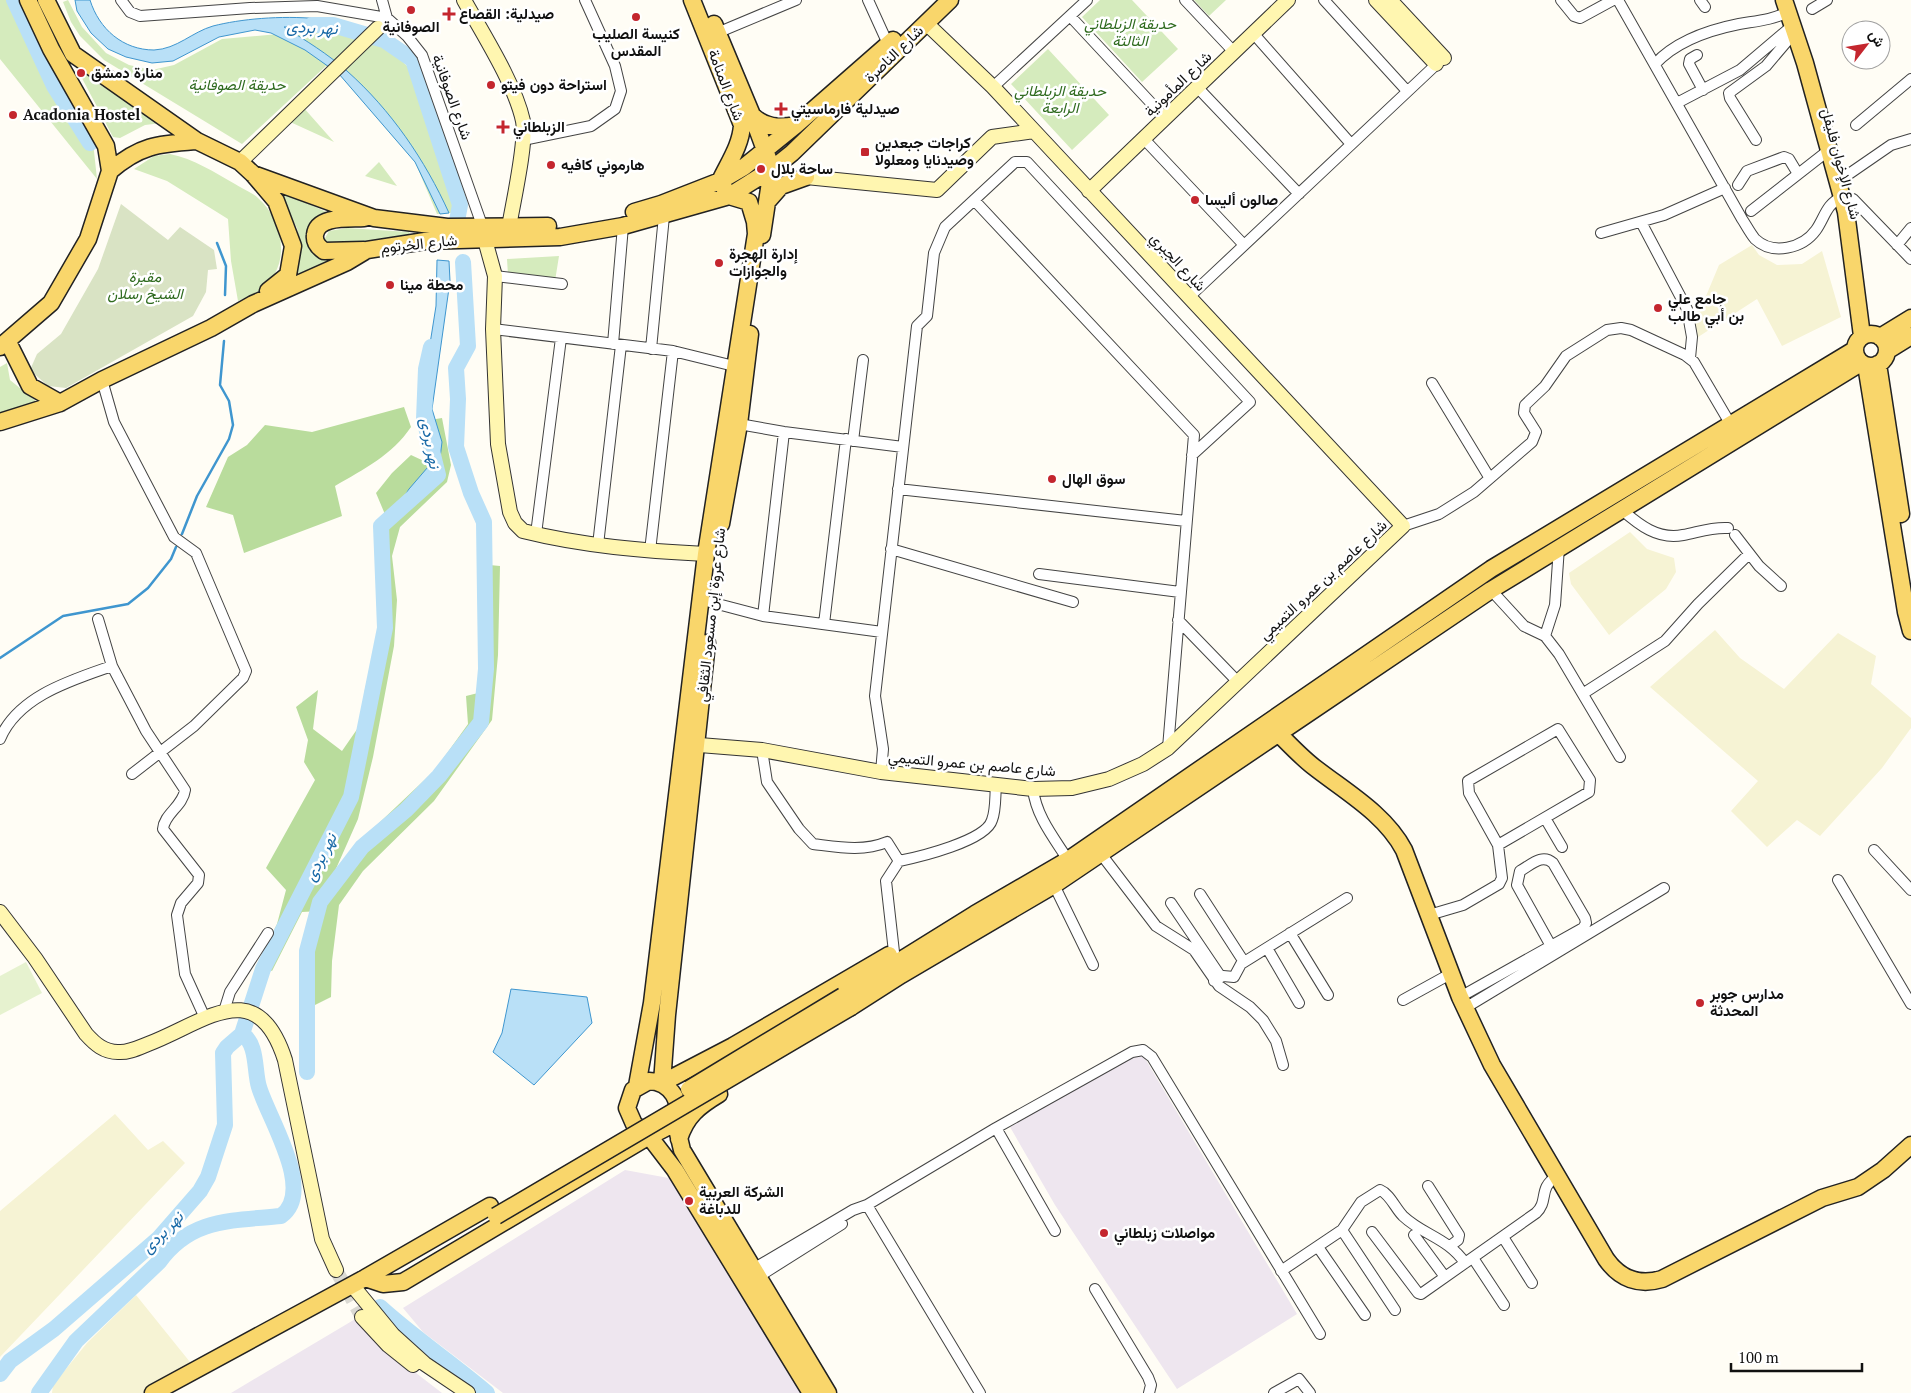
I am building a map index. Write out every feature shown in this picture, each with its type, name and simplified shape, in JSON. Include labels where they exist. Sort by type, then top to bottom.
[{"type":"main road","points":[[28,0],[51,49],[106,146],[110,172],[88,239],[51,303],[4,344],[30,386],[60,403]]},
{"type":"main road","points":[[46,0],[74,54],[197,141],[240,162],[276,201],[294,246],[288,275],[253,304]]},
{"type":"main road","name":"شارع المنامة","points":[[692,0],[750,121],[766,150]]},
{"type":"main road","name":"شارع المنامة","points":[[704,0],[750,121],[720,181]]},
{"type":"main road","name":"شارع الناصرة","points":[[484,234],[509,227],[562,225],[622,216],[661,204],[720,181],[766,150],[796,126],[934,0]]},
{"type":"main road","name":"شارع الناصرة","points":[[772,169],[792,153],[950,0]]},
{"type":"main road","points":[[1791,14],[1808,59]]},
{"type":"main road","points":[[1791,14],[1808,59]]},
{"type":"main road","name":"شارع الإخوان فليفل","points":[[1808,59],[1829,150],[1847,198]]},
{"type":"main road","name":"شارع الإخوان فليفل","points":[[1808,59],[1846,176],[1847,198],[1910,627]]},
{"type":"main road","points":[[750,121],[771,126],[796,126]]},
{"type":"main road","points":[[110,172],[129,155],[158,144],[197,141]]},
{"type":"main road","name":"شارع عروة إبن مسعود الثقافي","points":[[637,1086],[652,1003],[716,556],[739,424],[772,169],[766,150]]},
{"type":"main road","points":[[772,169],[806,177]]},
{"type":"main road","name":"شارع الخرتوم","points":[[0,422],[60,403],[102,380],[211,328],[253,304],[347,262],[367,250],[484,234],[560,236],[624,226],[729,196],[772,169]]},
{"type":"main road","points":[[253,174],[374,218],[484,234]]},
{"type":"main road","points":[[766,204],[781,186],[806,177]]},
{"type":"main road","points":[[720,181],[729,196]]},
{"type":"main road","name":"شارع عروة إبن مسعود الثقافي","points":[[662,1084],[706,554],[756,234],[755,222],[749,202],[729,196]]},
{"type":"main road","points":[[367,250],[324,251],[315,241],[315,232],[320,225],[327,221],[374,218]]},
{"type":"main road","points":[[153,1393],[358,1281],[385,1278],[403,1271],[493,1211],[847,1001],[1054,886],[1277,732],[1491,590],[1870,350],[1911,318]]},
{"type":"main road","points":[[847,1001],[975,914],[1068,860],[1491,570],[1731,425],[1870,350],[1911,336]]},
{"type":"main road","name":"شارع الإخوان فليفل","points":[[1870,350],[1911,576]]},
{"type":"main road","points":[[1277,732],[1313,767],[1349,792],[1397,837],[1463,1002],[1506,1091],[1611,1267],[1626,1278],[1653,1282],[1822,1198],[1858,1187],[1883,1170],[1911,1145]]},
{"type":"main road","points":[[679,1139],[689,1116],[701,1105],[939,963],[1007,912]]},
{"type":"main road","points":[[662,1084],[733,1046],[894,952],[975,914]]},
{"type":"main road","points":[[665,1056],[677,1065],[692,1067]]},
{"type":"main road","points":[[810,1393],[675,1170],[649,1136],[634,1124],[628,1114],[629,1096],[637,1086],[650,1081],[662,1084],[675,1097],[679,1139],[688,1160],[828,1393]]},
{"type":"main road","points":[[358,1281],[383,1284],[402,1282],[667,1127],[676,1115]]},
{"type":"street","points":[[121,0],[130,12],[146,16],[316,3],[383,23]]},
{"type":"street","points":[[240,162],[329,73],[383,23],[382,0]]},
{"type":"street","points":[[464,0],[505,76],[523,121],[523,140],[509,227]]},
{"type":"street","points":[[523,140],[591,126],[616,110],[621,91],[616,66],[585,0]]},
{"type":"street","points":[[717,34],[796,0]]},
{"type":"street","points":[[868,0],[888,44]]},
{"type":"street","points":[[992,87],[1087,0]]},
{"type":"street","points":[[1185,0],[1234,52]]},
{"type":"street","name":"شارع المأمونية","points":[[1089,191],[1288,0]]},
{"type":"street","points":[[1324,0],[1407,91]]},
{"type":"street","points":[[1376,0],[1440,61]]},
{"type":"street","points":[[1390,0],[1440,61]]},
{"type":"street","points":[[1561,0],[1574,16],[1580,18],[1613,0]]},
{"type":"street","points":[[1618,0],[1742,220],[1756,239],[1771,248],[1783,249],[1810,236],[1820,224],[1827,208],[1847,198],[1911,260]]},
{"type":"street","points":[[1812,9],[1827,0]]},
{"type":"street","points":[[1655,64],[1668,51],[1697,36],[1724,28],[1770,20],[1791,14]]},
{"type":"street","points":[[1677,103],[1740,70],[1791,14]]},
{"type":"street","points":[[1756,140],[1730,98],[1729,93],[1770,62],[1791,14]]},
{"type":"street","points":[[1070,16],[1165,118]]},
{"type":"street","name":"شارع الصوفانية","points":[[383,23],[407,36],[422,55],[484,234]]},
{"type":"street","name":"شارع الجبري","points":[[926,23],[1034,131],[1403,526]]},
{"type":"street","points":[[1254,33],[1350,144]]},
{"type":"street","points":[[1696,55],[1690,59],[1689,64],[1703,90]]},
{"type":"street","points":[[1189,297],[1440,61]]},
{"type":"street","points":[[1856,125],[1911,79]]},
{"type":"street","points":[[1197,87],[1299,194]]},
{"type":"street","points":[[806,177],[937,190],[992,137],[1034,131]]},
{"type":"street","points":[[1144,139],[1244,245]]},
{"type":"street","points":[[1846,176],[1890,145],[1911,140]]},
{"type":"street","points":[[1751,211],[1829,150]]},
{"type":"street","points":[[1738,185],[1747,171],[1784,157],[1789,159],[1798,174]]},
{"type":"street","points":[[882,772],[884,749],[874,696],[917,326],[927,316],[934,253],[945,227],[1015,162],[1027,162],[1250,402],[1192,455]]},
{"type":"street","points":[[1601,233],[1664,215],[1725,188]]},
{"type":"street","points":[[974,200],[1194,435],[1168,748]]},
{"type":"street","points":[[651,349],[664,216]]},
{"type":"street","points":[[1641,222],[1688,309],[1692,330],[1690,358]]},
{"type":"street","points":[[598,545],[617,345],[624,226]]},
{"type":"street","points":[[1896,245],[1911,228]]},
{"type":"street","points":[[484,234],[495,276],[493,329],[498,444],[510,512],[518,527],[536,534],[598,545],[650,551],[706,554]]},
{"type":"street","points":[[495,276],[562,284]]},
{"type":"street","points":[[1403,526],[1439,514],[1474,492],[1535,439],[1535,430],[1523,410],[1525,405],[1545,386],[1566,356],[1607,330],[1621,328],[1631,330],[1690,358],[1702,373],[1731,425]]},
{"type":"street","points":[[493,329],[672,352],[734,366]]},
{"type":"street","points":[[536,534],[561,338]]},
{"type":"street","points":[[650,551],[672,352]]},
{"type":"street","points":[[824,624],[863,360]]},
{"type":"street","points":[[102,380],[114,422],[174,537],[196,553],[245,667],[242,678],[194,726],[132,774]]},
{"type":"street","points":[[1432,383],[1489,477]]},
{"type":"street","points":[[739,424],[784,432],[903,446]]},
{"type":"street","points":[[764,616],[784,432]]},
{"type":"street","points":[[898,489],[1186,520]]},
{"type":"street","points":[[1621,509],[1638,524],[1665,535],[1685,535],[1709,528],[1731,532],[1780,586]]},
{"type":"street","name":"شارع عاصم بن عمرو التميمي","points":[[690,745],[762,750],[882,772],[1033,789],[1072,788],[1109,779],[1143,764],[1168,748],[1403,526]]},
{"type":"street","points":[[1545,636],[1555,605],[1559,547]]},
{"type":"street","points":[[891,548],[1073,602]]},
{"type":"street","points":[[1584,693],[1665,641],[1698,604],[1749,554]]},
{"type":"street","points":[[1039,574],[1180,592]]},
{"type":"street","points":[[1491,590],[1524,626],[1545,636],[1584,693],[1620,757]]},
{"type":"street","points":[[710,602],[764,616],[882,632]]},
{"type":"street","points":[[98,619],[112,666],[146,731],[185,790],[184,797],[165,821],[163,829],[199,876],[198,883],[181,903],[177,915],[185,974],[205,1018]]},
{"type":"street","points":[[1178,620],[1238,682]]},
{"type":"street","points":[[0,739],[9,721],[30,704],[64,683],[112,666]]},
{"type":"street","points":[[1429,915],[1463,905],[1499,884],[1503,871],[1497,850],[1498,845],[1469,793],[1468,781],[1558,729],[1590,780],[1591,787],[1584,796],[1498,845]]},
{"type":"street","points":[[762,750],[767,782],[799,829],[813,844],[860,848],[874,847],[887,842],[899,861]]},
{"type":"street","points":[[894,952],[886,881],[899,861],[944,851],[988,827],[992,820],[996,785]]},
{"type":"street","points":[[1033,789],[1034,800],[1042,820],[1068,860]]},
{"type":"street","points":[[1545,818],[1562,847]]},
{"type":"street","points":[[1874,850],[1911,890]]},
{"type":"street","points":[[1101,854],[1152,921],[1166,934],[1194,950],[1217,979]]},
{"type":"street","points":[[1463,1002],[1583,928],[1586,923],[1553,863],[1548,859],[1542,858],[1520,871],[1517,886],[1551,946]]},
{"type":"street","points":[[1838,880],[1911,1004]]},
{"type":"street","points":[[1054,886],[1093,965]]},
{"type":"street","points":[[1463,1002],[1664,888]]},
{"type":"street","points":[[1200,894],[1244,962]]},
{"type":"street","points":[[1217,979],[1234,977],[1238,966],[1347,898]]},
{"type":"street","points":[[1171,903],[1222,990],[1250,1007],[1262,1020],[1276,1041],[1284,1065]]},
{"type":"street","points":[[0,912],[34,958],[80,1027],[97,1045],[118,1052],[129,1051],[174,1034],[205,1018],[225,1011],[252,1012],[266,1021],[282,1052],[322,1239],[336,1270]]},
{"type":"street","points":[[225,1011],[224,1008],[230,992],[268,932]]},
{"type":"street","points":[[1290,933],[1328,995]]},
{"type":"street","points":[[1267,948],[1299,1003]]},
{"type":"street","points":[[1403,1000],[1452,973]]},
{"type":"street","points":[[755,1273],[856,1215],[867,1205],[996,1128],[1132,1052],[1143,1050],[1148,1052],[1320,1334]]},
{"type":"street","points":[[996,1128],[1055,1231]]},
{"type":"street","points":[[1372,1232],[1418,1293],[1424,1293],[1540,1210],[1544,1189],[1556,1177]]},
{"type":"street","points":[[1428,1186],[1459,1235],[1458,1240],[1450,1246]]},
{"type":"street","points":[[1281,1270],[1342,1230],[1361,1202],[1380,1190],[1384,1192],[1408,1220],[1450,1246],[1469,1261],[1504,1305]]},
{"type":"street","points":[[867,1205],[980,1393]]},
{"type":"street","points":[[1342,1230],[1395,1310]]},
{"type":"street","points":[[1414,1235],[1445,1277]]},
{"type":"street","points":[[1502,1237],[1532,1283]]},
{"type":"street","points":[[1318,1247],[1365,1315]]},
{"type":"street","points":[[358,1281],[393,1335],[425,1364],[468,1393]]},
{"type":"street","points":[[1095,1289],[1148,1377],[1151,1385],[1149,1393]]},
{"type":"street","points":[[362,1317],[388,1345],[422,1372],[442,1382],[455,1393]]},
{"type":"street","points":[[1274,1393],[1296,1380],[1303,1382],[1310,1393]]},
{"type":"shaded area","points":[[1752,245],[1759,255],[1777,265],[1802,264],[1822,251],[1841,317],[1782,346],[1757,299],[1695,339],[1685,318],[1701,308],[1719,265]]},
{"type":"shaded area","points":[[1630,532],[1647,549],[1674,558],[1676,572],[1666,589],[1609,635],[1571,584],[1569,573]]},
{"type":"shaded area","points":[[1715,630],[1740,658],[1784,689],[1838,633],[1876,656],[1871,684],[1911,718],[1911,728],[1882,768],[1820,836],[1797,820],[1767,847],[1731,811],[1758,781],[1650,687]]},
{"type":"shaded area","points":[[1140,1050],[1297,1314],[1177,1389],[1055,1205],[1010,1127]]},
{"type":"shaded area","points":[[115,1114],[148,1150],[163,1141],[185,1163],[0,1357],[0,1211]]},
{"type":"shaded area","points":[[625,1170],[674,1179],[802,1393],[503,1393],[423,1332],[403,1308]]},
{"type":"shaded area","points":[[136,1295],[194,1367],[149,1393],[52,1393],[53,1385],[87,1343]]},
{"type":"shaded area","points":[[357,1318],[390,1353],[442,1393],[231,1393]]},
{"type":"green space","points":[[0,0],[9,0],[47,81],[93,142],[97,179],[0,59]]},
{"type":"green space","name":"حديقة الصوفانية","points":[[68,0],[82,27],[106,53],[129,65],[152,70],[174,65],[222,39],[334,29],[373,40],[394,53],[413,72],[461,212],[437,214],[415,162],[339,74],[326,66],[242,144],[104,60],[80,36],[71,22],[63,2]]},
{"type":"green space","name":"حديقة الزبلطاني الثالثة","points":[[1100,0],[1132,0],[1178,49],[1142,82],[1082,17]]},
{"type":"green space","points":[[1194,0],[1226,0],[1209,16]]},
{"type":"green space","name":"حديقة الزبلطاني الرابعة","points":[[1048,49],[1109,115],[1072,150],[1011,84]]},
{"type":"green space","points":[[75,65],[97,83],[162,123],[145,125],[120,138],[113,137]]},
{"type":"green space","points":[[303,107],[334,142],[288,121]]},
{"type":"green space","points":[[170,154],[204,166],[253,194],[266,206],[277,226],[281,249],[276,271],[267,285],[260,290],[238,301],[231,261],[228,219],[167,181],[134,169],[154,156]]},
{"type":"green space","points":[[379,162],[397,186],[365,176]]},
{"type":"green space","points":[[277,190],[331,214],[309,245],[316,256],[331,261],[286,283],[300,246],[297,228]]},
{"type":"green space","name":"مقبرة الشيخ رسلان","points":[[121,204],[168,240],[180,227],[214,250],[217,269],[208,270],[206,292],[193,316],[66,388],[48,386],[30,370],[37,354],[61,334],[98,269]]},
{"type":"green space","points":[[347,228],[409,232],[410,234],[340,248],[329,246],[324,240],[329,231]]},
{"type":"green space","points":[[559,256],[555,281],[508,275],[507,259]]},
{"type":"green space","points":[[7,363],[10,380],[37,402],[0,417],[0,367]]},
{"type":"green space","points":[[404,407],[411,427],[403,437],[377,461],[335,486],[342,516],[244,553],[233,515],[206,507],[228,457],[247,445],[265,425],[312,432]]},
{"type":"green space","points":[[442,418],[451,465],[447,482],[400,527],[392,556],[397,600],[394,646],[373,757],[358,819],[335,871],[359,842],[435,770],[468,724],[466,696],[478,693],[481,665],[479,564],[500,566],[498,655],[492,720],[434,801],[363,871],[339,905],[332,961],[331,997],[315,1005],[312,958],[321,911],[302,912],[272,971],[257,965],[277,924],[286,890],[266,868],[315,780],[304,762],[308,740],[296,707],[318,690],[313,729],[342,751],[360,725],[365,689],[378,638],[377,594],[385,536],[384,512],[376,493],[392,473],[411,455],[426,462],[430,420]]},
{"type":"green space","points":[[26,962],[42,993],[0,1015],[0,976]]},
{"type":"water","points":[[75,0],[90,0],[99,20],[106,29],[122,42],[143,49],[154,50],[170,47],[213,26],[236,21],[290,17],[346,23],[373,30],[396,41],[414,55],[420,67],[459,190],[460,205],[413,61],[384,40],[333,25],[284,27],[340,65],[378,102],[418,155],[449,213],[440,214],[415,162],[339,74],[305,50],[271,33],[255,30],[219,37],[173,61],[152,63],[126,57],[108,49],[91,33],[77,11]]},
{"type":"water","points":[[437,260],[449,261],[450,281],[432,409],[442,442],[438,475],[392,516],[409,489],[434,460],[424,419],[426,369],[436,306]]},
{"type":"water","points":[[511,989],[587,997],[592,1023],[534,1085],[493,1052],[502,1033]]},
{"type":"waterway","points":[[14,0],[54,86],[90,143]]},
{"type":"waterway","name":"نهر بردى","points":[[312,25],[333,25],[384,40],[413,60],[460,205],[457,221]]},
{"type":"waterway","points":[[217,243],[226,266],[225,295]]},
{"type":"waterway","name":"نهر بردى","points":[[307,1072],[307,951],[320,902],[362,847],[406,810],[439,776],[481,722],[486,669],[484,522],[471,493],[456,447],[458,399],[456,368],[468,346],[463,262]]},
{"type":"waterway","points":[[182,534],[197,496],[229,439],[233,425],[229,401],[220,385],[224,341]]},
{"type":"waterway","name":"نهر بردى","points":[[0,1374],[10,1361],[54,1329],[159,1238],[200,1191],[208,1177],[225,1125],[223,1053],[242,1034],[263,969],[351,797],[385,628],[381,526],[438,475],[424,419],[426,369],[431,347]]},
{"type":"waterway","points":[[0,658],[63,616],[128,604],[148,588],[171,559],[176,547]]},
{"type":"waterway","points":[[39,1393],[76,1341],[159,1262],[171,1248],[185,1237],[198,1229],[213,1224],[281,1216],[290,1205],[294,1190],[292,1172],[257,1081],[255,1058],[251,1044],[242,1034]]},
{"type":"waterway","name":"نهر بردى","points":[[380,1307],[487,1393]]},
{"type":"tunnel","points":[[336,1270],[362,1317]]},
{"type":"place","name":"الصوفانية","points":[[411,10]]},
{"type":"place","name":"صيدلية: القصاع","points":[[449,14]]},
{"type":"place","name":"كنيسة الصليب المقدس","points":[[636,17]]},
{"type":"place","name":"منارة دمشق","points":[[81,73]]},
{"type":"place","name":"استراحة دون فيتو","points":[[491,85]]},
{"type":"place","name":"صيدلية فارماسيتي","points":[[781,109]]},
{"type":"place","name":"Acadonia Hostel","points":[[13,115]]},
{"type":"place","name":"الزبلطاني","points":[[503,127]]},
{"type":"place","name":"كراجات جبعدين وصيدنايا ومعلولا","points":[[865,152]]},
{"type":"place","name":"هارموني كافيه","points":[[551,165]]},
{"type":"place","name":"ساحة بلال","points":[[761,169]]},
{"type":"place","name":"صالون أليسا","points":[[1195,200]]},
{"type":"place","name":"إدارة الهجرة والجوازات","points":[[719,263]]},
{"type":"place","name":"محطة مينا","points":[[390,285]]},
{"type":"place","name":"جامع علي بن أبي طالب","points":[[1658,308]]},
{"type":"place","name":"سوق الهال","points":[[1052,479]]},
{"type":"place","name":"مدارس جوبر المحدثة","points":[[1700,1003]]},
{"type":"place","name":"الشركة العربية للدباغة","points":[[689,1201]]},
{"type":"place","name":"مواصلات زبلطاني","points":[[1104,1233]]}]
